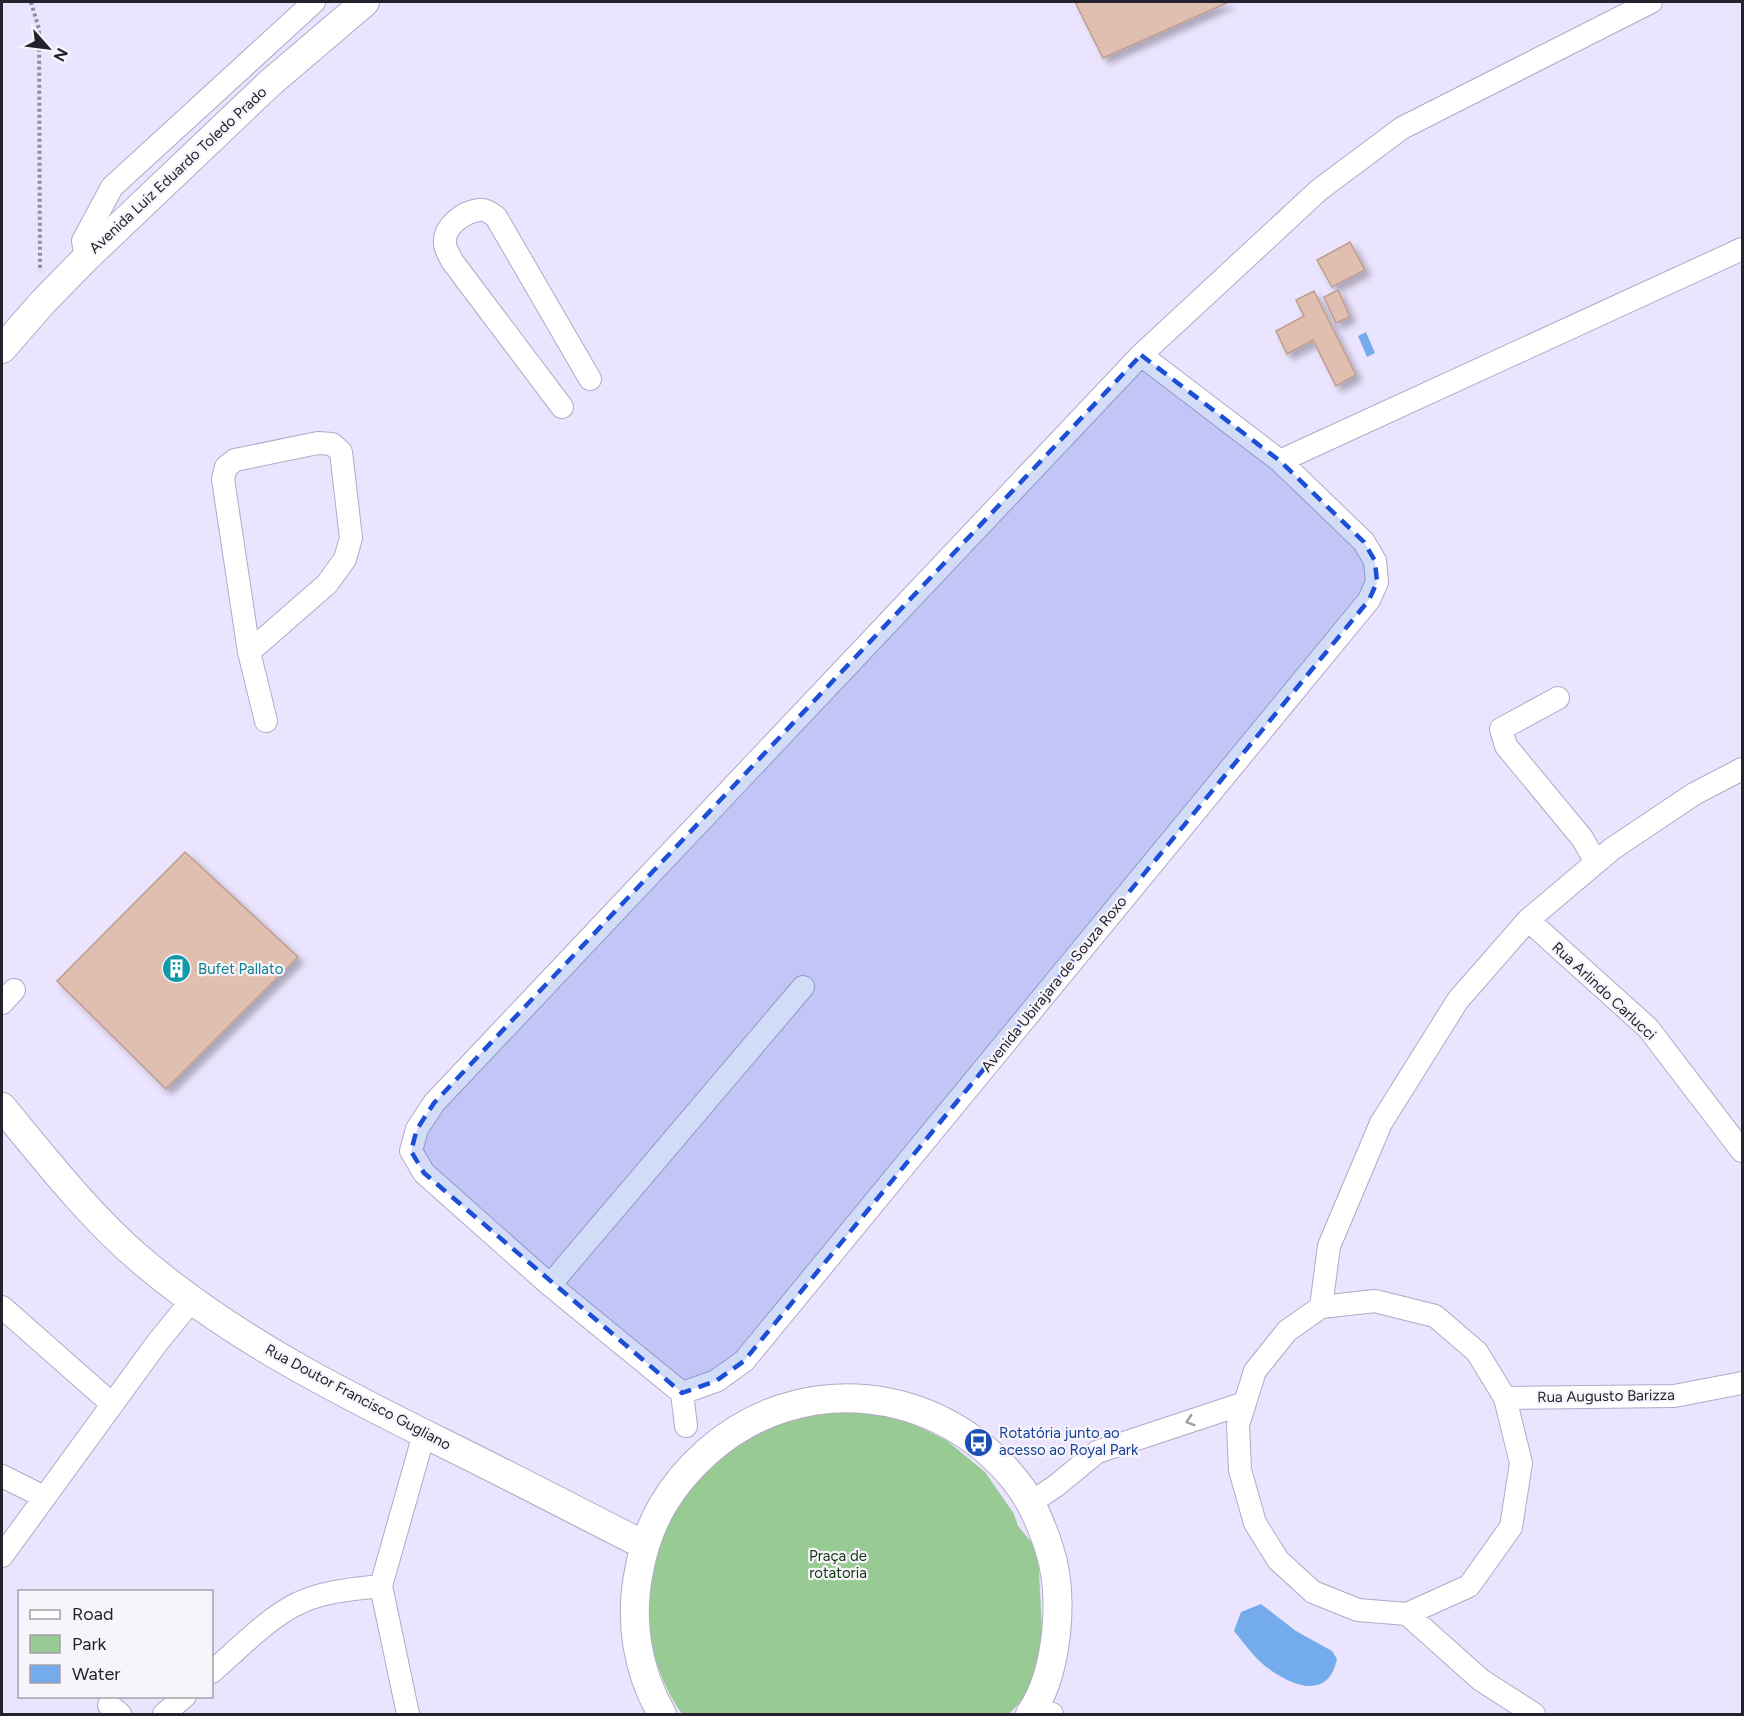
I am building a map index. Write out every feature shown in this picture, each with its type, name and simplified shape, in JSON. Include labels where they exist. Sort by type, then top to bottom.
[{"type":"main road","name":"Avenida Luiz Eduardo Toledo Prado","points":[[2,349],[86,258],[270,83],[365,2]]},
{"type":"main road","name":"Rua Doutor Francisco Gugliano","points":[[2,1107],[85,1206],[142,1260],[192,1300],[254,1342],[313,1377],[644,1545]]},
{"type":"main road","points":[[662,1714],[651,1695],[636,1647],[634,1595],[644,1545],[661,1506],[686,1471],[726,1435],[774,1410],[826,1398],[880,1399],[932,1414],[978,1442],[1016,1481],[1042,1527],[1057,1582],[1058,1626],[1050,1669],[1038,1713]]},
{"type":"street","points":[[86,258],[83,241],[112,187],[314,2]]},
{"type":"street","points":[[686,1426],[682,1393],[549,1285],[424,1173],[411,1150],[417,1129],[434,1103],[1141,355],[1320,190],[1402,128],[1651,2]]},
{"type":"street","points":[[562,407],[452,261],[445,245],[446,232],[454,222],[478,210],[487,211],[496,217],[590,379]]},
{"type":"street","points":[[1141,355],[1280,461],[1743,249]]},
{"type":"street","points":[[249,652],[327,584],[345,559],[351,538],[341,452],[332,444],[318,443],[236,460],[226,467],[223,479],[249,652],[266,721]]},
{"type":"street","name":"Avenida Ubirajara de Souza Roxo","points":[[682,1393],[716,1382],[744,1361],[1369,600],[1377,582],[1375,561],[1364,542],[1280,461]]},
{"type":"street","points":[[1558,698],[1501,729],[1506,746],[1582,838],[1596,862]]},
{"type":"street","points":[[1321,1307],[1329,1246],[1381,1123],[1458,1000],[1528,920],[1612,849],[1694,794],[1743,769]]},
{"type":"street","name":"Rua Arlindo Carlucci","points":[[1528,920],[1647,1028],[1743,1151]]},
{"type":"street","points":[[549,1285],[803,987]]},
{"type":"street","points":[[2,1556],[157,1343],[192,1300]]},
{"type":"street","points":[[1375,1301],[1435,1316],[1477,1352],[1505,1398],[1521,1462],[1511,1527],[1469,1586],[1407,1614],[1358,1610],[1313,1592],[1278,1560],[1255,1523],[1240,1470],[1238,1425],[1255,1371],[1287,1331],[1321,1307],[1375,1301]]},
{"type":"street","points":[[2,1307],[112,1404]]},
{"type":"street","name":"Rua Augusto Barizza","points":[[1505,1398],[1674,1396],[1743,1383]]},
{"type":"street","points":[[1029,1504],[1097,1452],[1245,1403]]},
{"type":"street","points":[[408,1714],[381,1586],[424,1434]]},
{"type":"street","points":[[2,1476],[44,1497]]},
{"type":"street","points":[[213,1671],[261,1628],[299,1603],[342,1590],[381,1586]]},
{"type":"street","points":[[1407,1614],[1481,1680],[1534,1714]]},
{"type":"street","points":[[164,1714],[182,1698]]},
{"type":"path","points":[[31,2],[39,29],[40,260],[43,302]]},
{"type":"highlighted area","points":[[1141,355],[1280,461],[1364,542],[1375,561],[1377,582],[1369,600],[744,1361],[716,1381],[682,1393],[424,1173],[411,1151],[417,1129],[434,1103]]},
{"type":"green space","name":"Praça de rotatoria","points":[[850,1409],[900,1418],[946,1440],[985,1472],[1014,1514],[1018,1526],[1038,1550],[1043,1651],[1029,1693],[1009,1714],[682,1714],[663,1680],[652,1645],[648,1608],[651,1571],[661,1536],[678,1502],[701,1472],[752,1431],[800,1414]]},
{"type":"water","points":[[1366,332],[1375,353],[1367,357],[1358,336]]},
{"type":"water","points":[[1261,1604],[1296,1631],[1332,1651],[1337,1659],[1332,1672],[1325,1681],[1307,1686],[1296,1683],[1275,1673],[1256,1658],[1234,1631],[1241,1612]]},
{"type":"building","points":[[1075,2],[1229,2],[1103,58]]},
{"type":"building","points":[[1350,242],[1365,270],[1332,287],[1317,260]]},
{"type":"building","points":[[1338,290],[1350,317],[1336,323],[1324,297]]},
{"type":"building","points":[[1314,291],[1356,375],[1336,386],[1313,340],[1287,354],[1276,331],[1304,316],[1296,300]]},
{"type":"building","name":"Bufet Pallato","points":[[185,852],[298,957],[166,1089],[57,981]]},
{"type":"place","name":"Bufet Pallato","points":[[177,969]]},
{"type":"place","name":"Rotatória junto ao acesso ao Royal Park","points":[[978,1442]]}]
